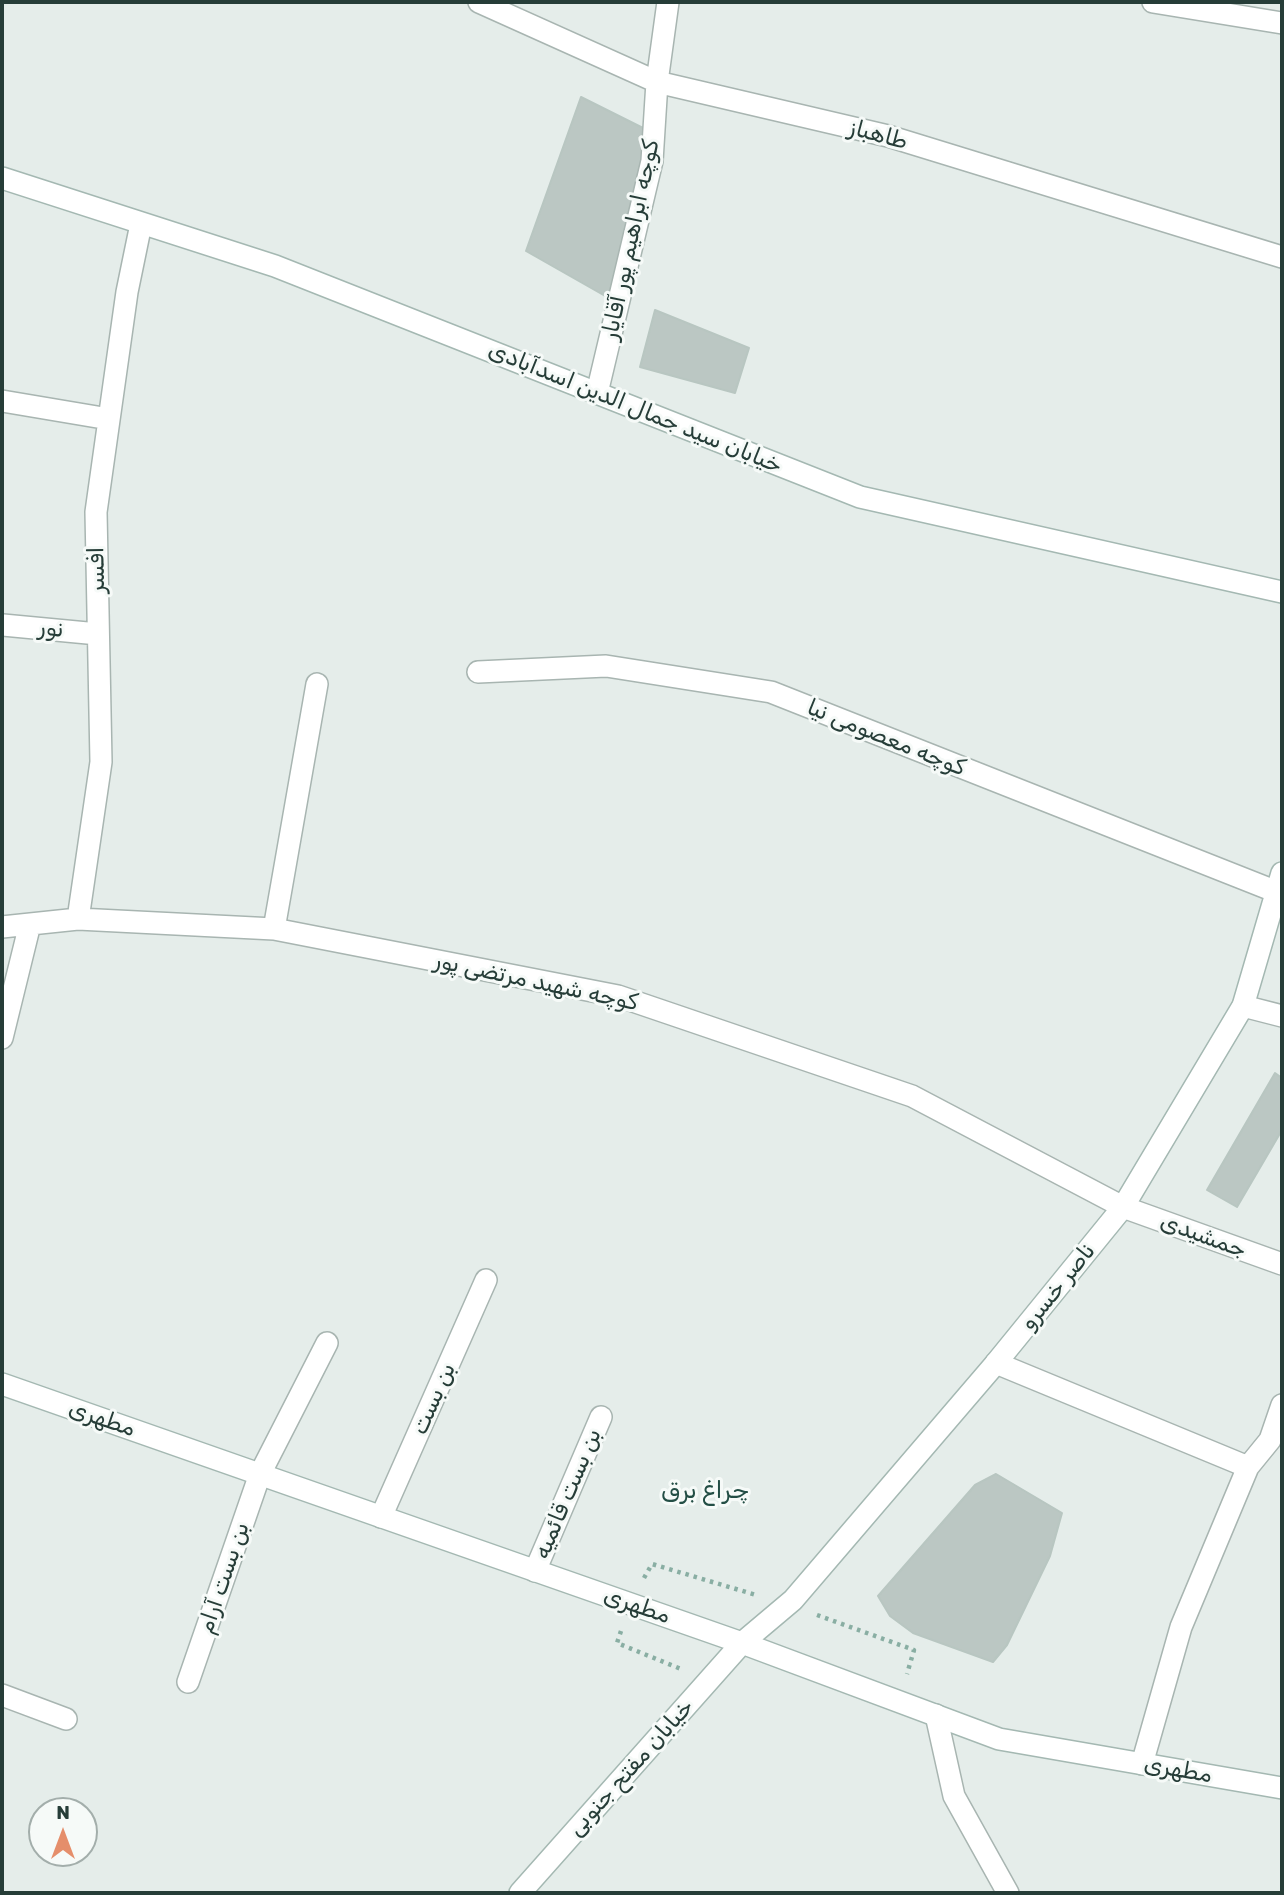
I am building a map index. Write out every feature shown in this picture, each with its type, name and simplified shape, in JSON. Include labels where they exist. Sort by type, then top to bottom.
[{"type":"street","name":"طاهباز","points":[[479,2],[657,82],[888,136],[1282,257]]},
{"type":"street","name":"کوچه ابراهیم پور آقایار","points":[[597,394],[652,161],[657,82],[668,2]]},
{"type":"street","points":[[1153,2],[1282,23]]},
{"type":"street","name":"خیابان سید جمال الدین اسدآبادی","points":[[2,178],[275,266],[860,497],[1282,592]]},
{"type":"street","name":"افسر","points":[[78,919],[101,762],[96,512],[127,292],[141,224]]},
{"type":"street","points":[[2,401],[109,419]]},
{"type":"street","name":"نور","points":[[3,625],[98,634]]},
{"type":"street","name":"کوچه معصومی نیا","points":[[478,672],[606,666],[771,692],[1279,883]]},
{"type":"street","points":[[274,929],[317,684]]},
{"type":"street","name":"ناصر خسرو","points":[[743,1643],[793,1600],[996,1363],[1123,1207],[1244,1006],[1279,883]]},
{"type":"street","name":"کوچه شهید مرتضی پور","points":[[2,927],[78,919],[274,929],[618,996],[912,1096],[1123,1207]]},
{"type":"street","points":[[2,1038],[30,924]]},
{"type":"street","points":[[1244,1006],[1282,1016]]},
{"type":"street","name":"جمشیدی","points":[[1123,1207],[1282,1265]]},
{"type":"street","name":"بن بست","points":[[381,1517],[486,1280]]},
{"type":"street","name":"بن بست آرام","points":[[188,1682],[260,1474],[327,1343]]},
{"type":"street","points":[[996,1363],[1248,1467]]},
{"type":"street","name":"مطهری","points":[[2,1384],[743,1643],[999,1739],[1282,1788]]},
{"type":"street","points":[[1142,1764],[1181,1627],[1248,1467],[1270,1440],[1282,1405]]},
{"type":"street","name":"بن بست قائمیه","points":[[535,1571],[601,1417]]},
{"type":"street","name":"خیابان مفتح جنوبی","points":[[520,1893],[743,1643]]},
{"type":"street","points":[[2,1695],[66,1719]]},
{"type":"street","points":[[936,1715],[954,1796],[1008,1893]]},
{"type":"building","points":[[581,97],[647,130],[635,211],[614,301],[526,251]]},
{"type":"building","points":[[655,310],[749,348],[735,393],[640,367]]},
{"type":"building","points":[[1275,1073],[1282,1078],[1282,1130],[1237,1207],[1207,1190]]},
{"type":"building","points":[[996,1474],[1062,1513],[1050,1556],[1007,1645],[993,1662],[913,1633],[890,1616],[878,1596],[975,1485]]},
{"type":"district","name":"چراغ برق","points":[[705,1491]]}]
